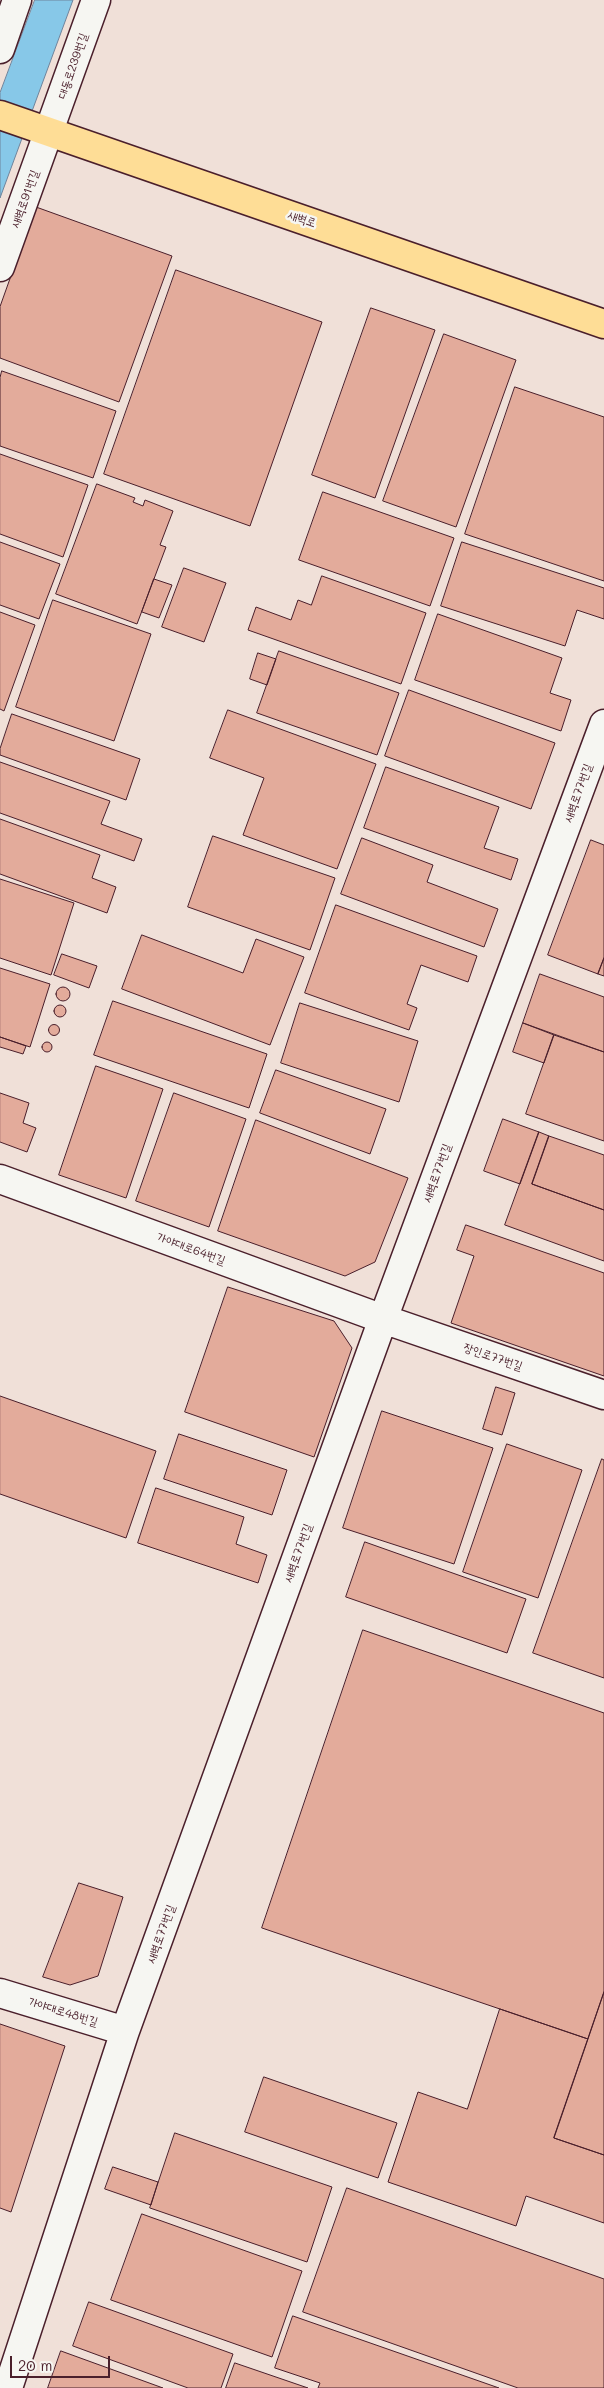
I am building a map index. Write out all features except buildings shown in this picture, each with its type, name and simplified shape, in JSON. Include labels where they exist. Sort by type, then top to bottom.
[{"type":"main road","name":"새벽로","points":[[0,115],[604,324]]},
{"type":"street","points":[[0,49],[17,0]]},
{"type":"street","name":"대동로239번길","points":[[42,129],[96,0]]},
{"type":"street","name":"새벽로91번길","points":[[0,267],[42,129]]},
{"type":"street","name":"새벽로77번길","points":[[8,2388],[126,2031],[383,1319],[604,724]]},
{"type":"street","name":"가야대로64번길","points":[[0,1179],[383,1319]]},
{"type":"street","name":"장인로77번길","points":[[383,1319],[604,1395]]},
{"type":"street","name":"가야대로48번길","points":[[0,1993],[126,2031]]},
{"type":"shaded area","points":[[0,0],[604,0],[604,2388],[0,2388]]},
{"type":"water","points":[[35,0],[73,0],[0,198],[0,93]]}]
